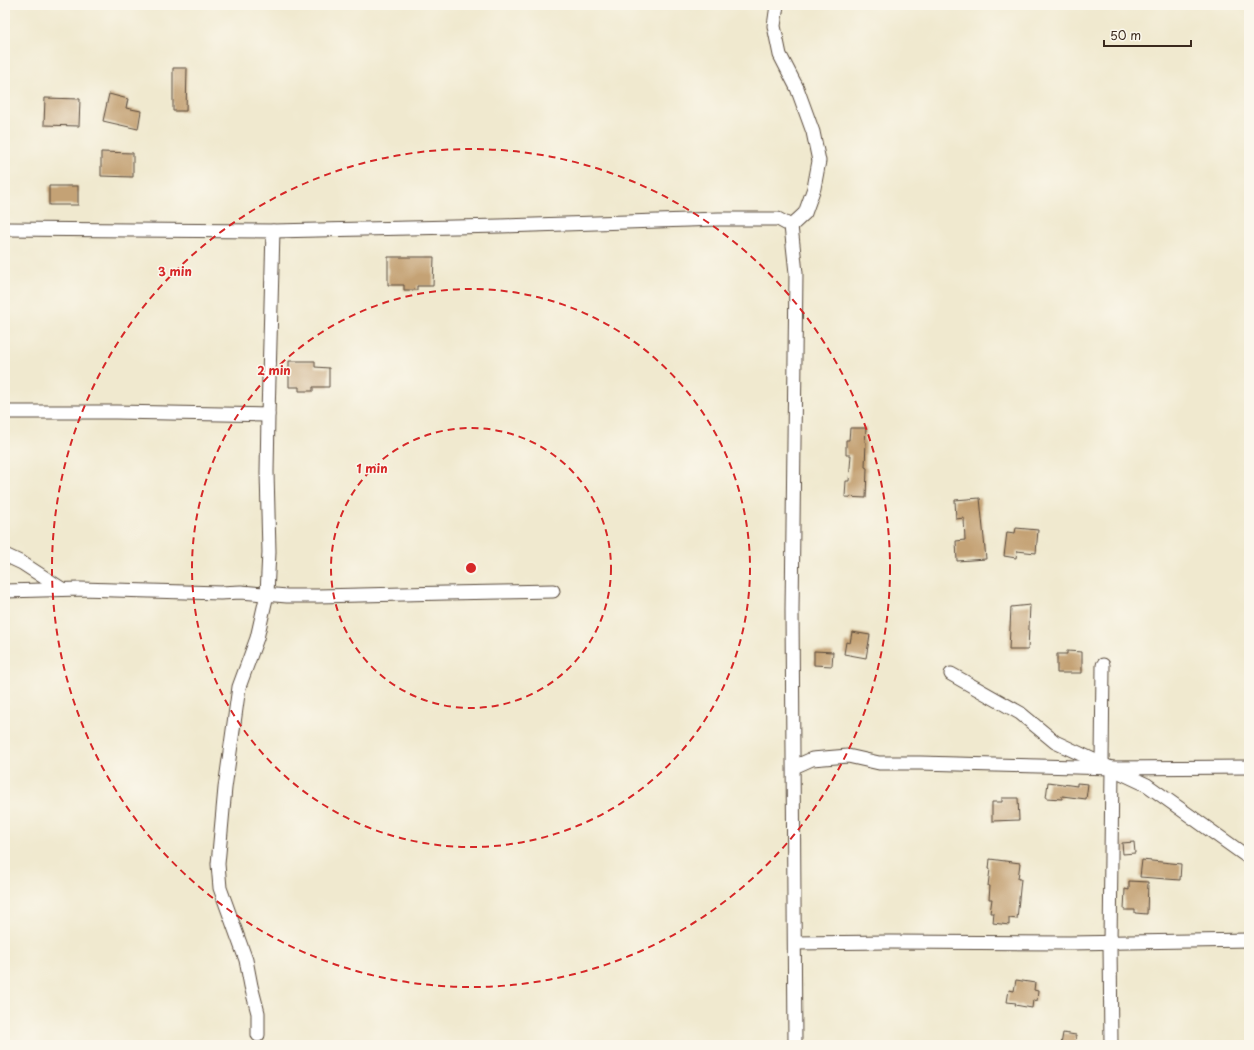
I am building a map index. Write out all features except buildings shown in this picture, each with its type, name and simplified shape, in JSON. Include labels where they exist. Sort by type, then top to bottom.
[{"type":"street","points":[[776,5],[774,26],[780,55],[797,88],[813,132],[819,161],[814,188],[805,213],[791,226]]},
{"type":"street","points":[[5,230],[273,231],[756,219],[778,219],[791,226]]},
{"type":"street","points":[[791,226],[796,273],[792,610],[795,1045]]},
{"type":"street","points":[[258,1035],[258,1013],[250,986],[246,960],[220,888],[218,864],[225,788],[239,687],[257,638],[267,594],[269,552],[267,472],[273,231]]},
{"type":"street","points":[[5,412],[116,412],[268,415]]},
{"type":"street","points":[[5,556],[22,563],[62,589]]},
{"type":"street","points":[[5,591],[62,589],[220,593],[241,592],[287,596],[553,592]]},
{"type":"street","points":[[1103,665],[1107,765],[1111,1045]]},
{"type":"street","points":[[951,674],[1020,713],[1055,742],[1147,785],[1249,858]]},
{"type":"street","points":[[794,767],[812,759],[848,756],[879,763],[1249,767]]},
{"type":"street","points":[[795,944],[890,942],[1110,943],[1249,940]]}]
